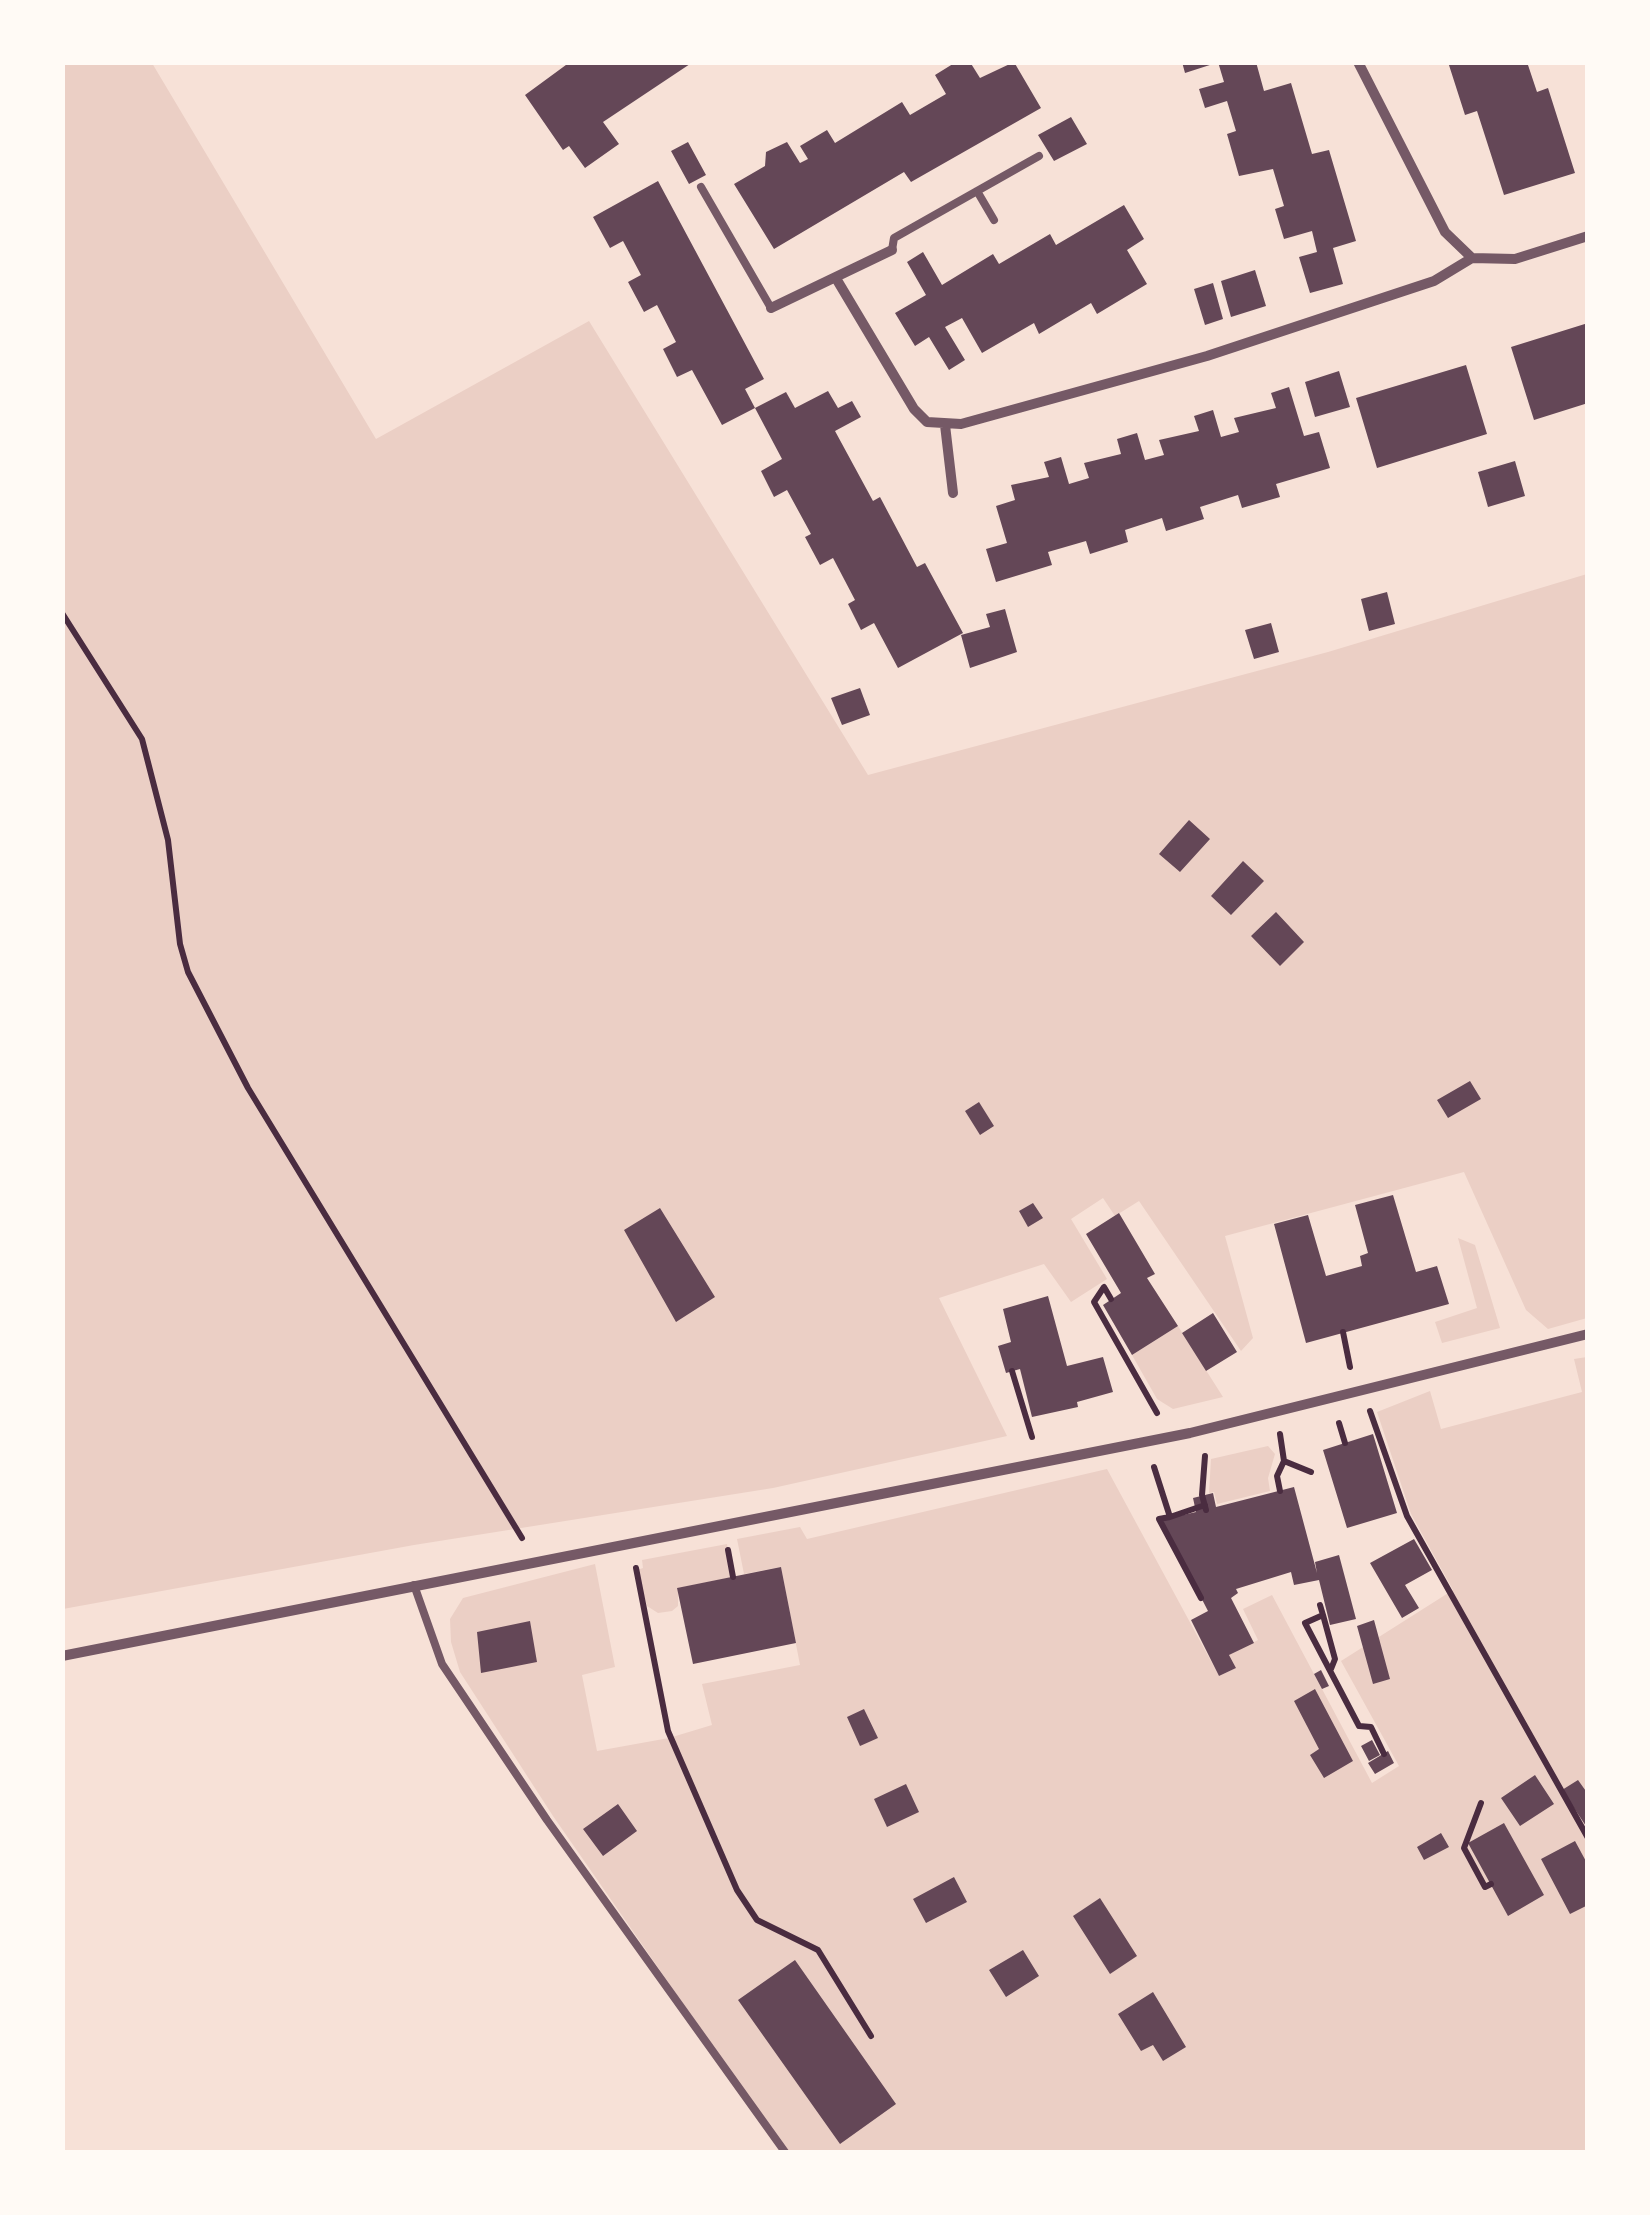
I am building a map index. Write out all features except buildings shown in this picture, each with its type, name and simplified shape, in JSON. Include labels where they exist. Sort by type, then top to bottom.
[{"type":"street","points":[[1358,62],[1445,232],[1472,258]]},
{"type":"street","points":[[837,280],[914,409],[927,422],[946,425],[1207,356],[1434,280],[1472,258],[1515,259],[1588,236]]},
{"type":"street","points":[[771,308],[837,280],[892,250]]},
{"type":"street","points":[[946,425],[953,493]]},
{"type":"street","points":[[62,1656],[1176,1436],[1588,1334]]},
{"type":"lane","points":[[892,250],[894,238],[1038,156]]},
{"type":"lane","points":[[702,187],[771,308]]},
{"type":"lane","points":[[977,191],[994,220]]},
{"type":"lane","points":[[414,1585],[442,1664],[547,1820],[785,2152]]},
{"type":"path","points":[[62,613],[142,738],[168,840],[188,972],[248,1088],[535,1560]]},
{"type":"path","points":[[1112,1299],[1104,1288],[1094,1302],[1158,1416],[1176,1436]]},
{"type":"path","points":[[1012,1372],[1039,1461]]},
{"type":"path","points":[[1362,1391],[1407,1516],[1588,1838]]},
{"type":"path","points":[[1276,1413],[1284,1461],[1277,1476],[1280,1491]]},
{"type":"path","points":[[1200,1430],[1206,1460],[1205,1508],[1159,1519],[1201,1598]]},
{"type":"path","points":[[1146,1442],[1170,1517]]},
{"type":"path","points":[[1284,1461],[1311,1472]]},
{"type":"path","points":[[631,1542],[668,1731],[737,1890],[757,1920],[818,1950],[871,2036]]},
{"type":"path","points":[[1320,1605],[1335,1659],[1330,1670]]},
{"type":"path","points":[[1323,1615],[1305,1623],[1359,1726],[1370,1726],[1384,1754]]},
{"type":"path","points":[[1481,1803],[1464,1848],[1485,1887],[1491,1884]]},
{"type":"shaded area","points":[[63,63],[152,63],[376,439],[589,321],[868,775],[1328,652],[1587,574],[1587,1318],[1548,1329],[1526,1310],[1464,1172],[1225,1236],[1253,1338],[1241,1351],[1139,1201],[1115,1216],[1103,1198],[1071,1219],[1107,1279],[1071,1302],[1044,1264],[939,1298],[1007,1436],[773,1488],[414,1545],[63,1609]]},
{"type":"shaded area","points":[[1458,1238],[1475,1245],[1500,1328],[1442,1343],[1435,1322],[1477,1308]]},
{"type":"shaded area","points":[[1178,1326],[1223,1397],[1173,1409],[1157,1399],[1132,1355]]},
{"type":"shaded area","points":[[1587,1357],[1587,2152],[786,2152],[553,1816],[460,1672],[451,1642],[450,1619],[463,1598],[595,1564],[615,1667],[582,1675],[597,1751],[669,1738],[712,1725],[702,1684],[800,1665],[781,1567],[744,1574],[737,1539],[800,1527],[807,1539],[1107,1469],[1219,1676],[1236,1668],[1229,1655],[1258,1640],[1243,1609],[1272,1595],[1372,1783],[1399,1766],[1341,1661],[1453,1590],[1411,1514],[1377,1412],[1430,1391],[1441,1429],[1582,1392],[1574,1359]]},
{"type":"shaded area","points":[[1268,1446],[1275,1454],[1268,1478],[1270,1491],[1217,1504],[1214,1492],[1209,1493],[1211,1459]]},
{"type":"shaded area","points":[[727,1544],[733,1577],[678,1588],[678,1606],[672,1611],[658,1613],[647,1606],[637,1570],[643,1568],[642,1560]]}]
